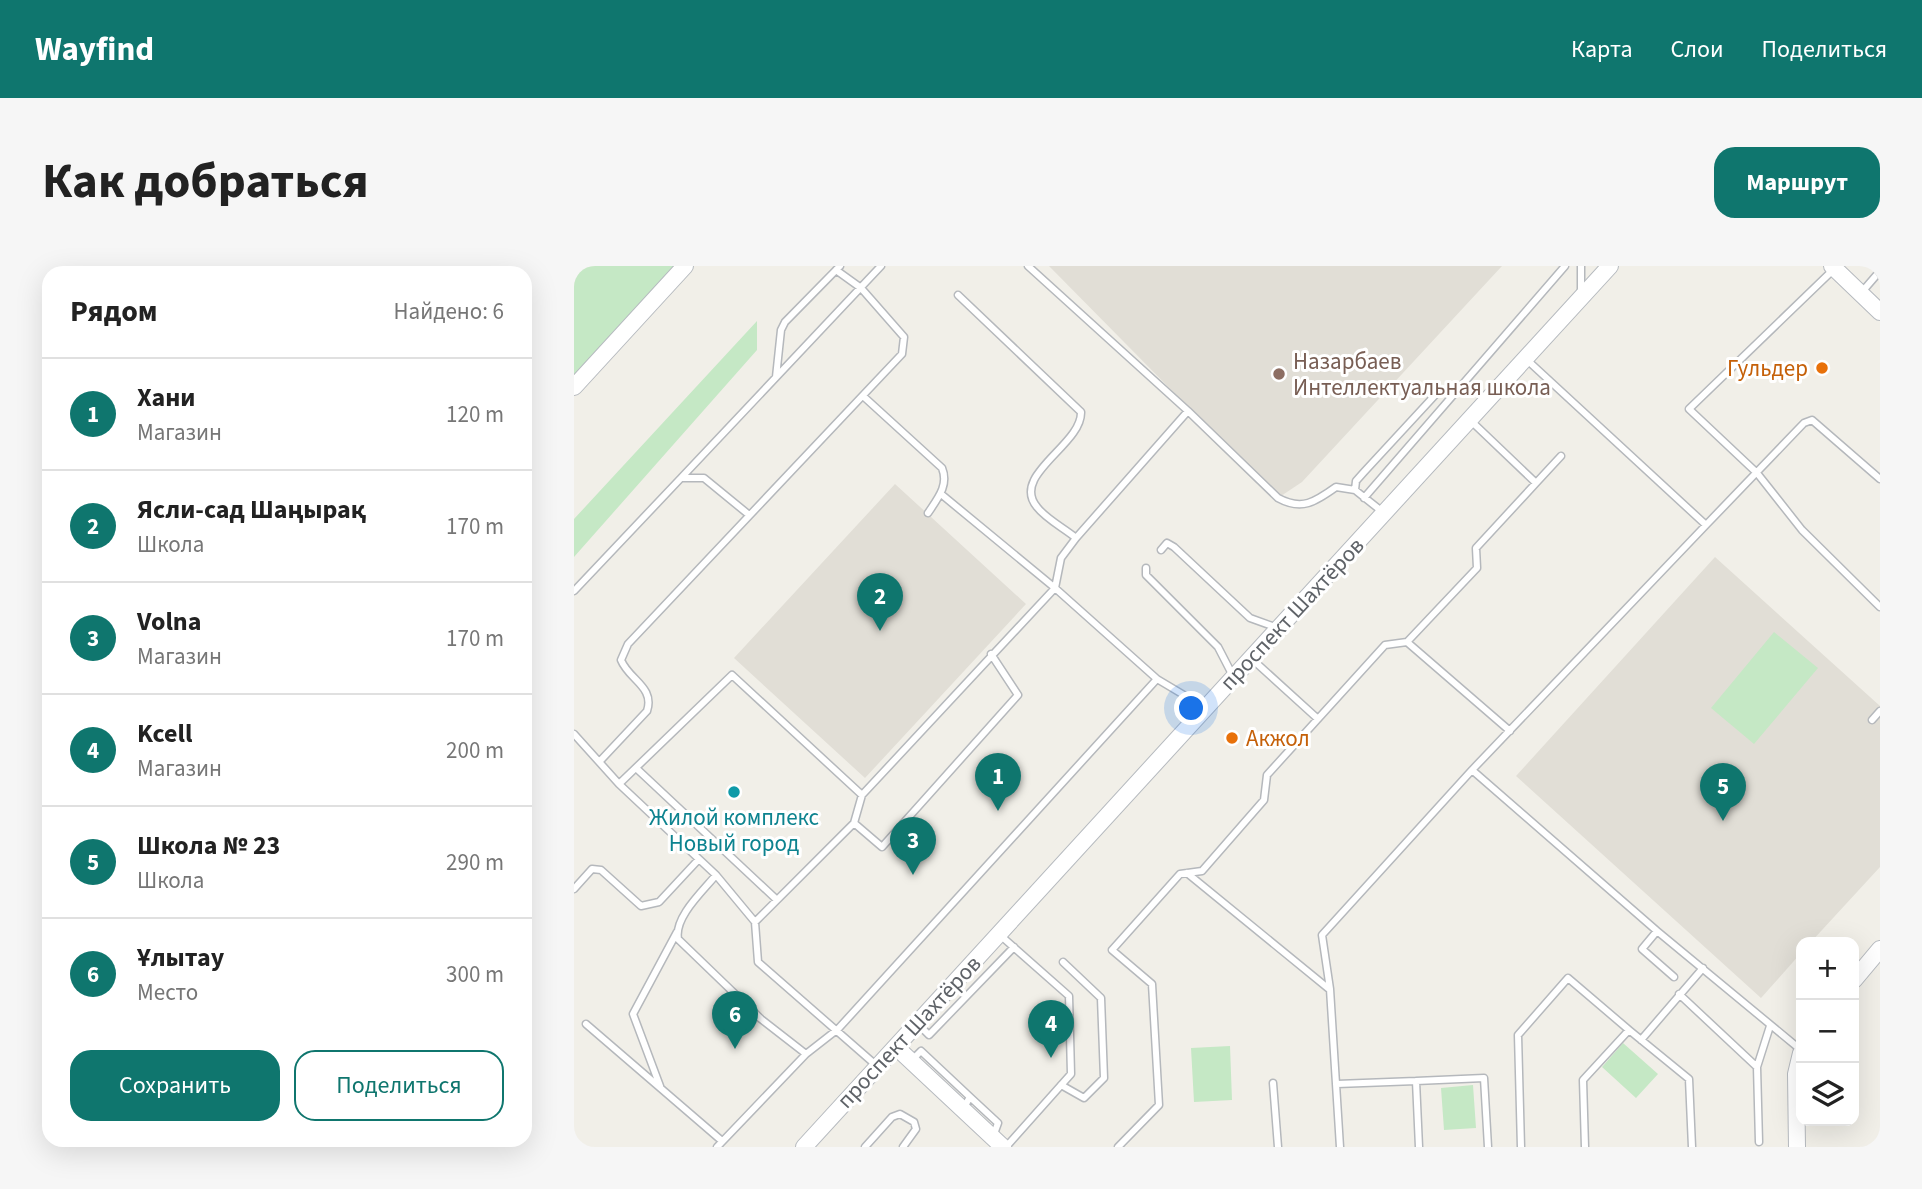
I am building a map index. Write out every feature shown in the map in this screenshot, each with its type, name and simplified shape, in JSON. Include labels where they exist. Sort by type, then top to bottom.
[{"type":"street","points":[[574,387],[685,266]]},
{"type":"street","name":"проспект Шахтёров","points":[[804,1147],[1610,266]]},
{"type":"street","points":[[1833,267],[1873,301]]},
{"type":"street","points":[[1859,974],[1880,949]]},
{"type":"street","points":[[896,1047],[967,1103],[1001,1144]]},
{"type":"street","points":[[1797,1147],[1796,1074],[1798,1063]]},
{"type":"lane","points":[[574,591],[881,266]]},
{"type":"lane","points":[[1028,266],[1188,411],[1278,498],[1292,506],[1312,504],[1336,487],[1354,490],[1385,514]]},
{"type":"lane","points":[[1364,498],[1565,266]]},
{"type":"lane","points":[[1576,303],[1582,289],[1581,266]]},
{"type":"lane","points":[[1833,267],[1689,409],[1758,473],[1802,530],[1880,607]]},
{"type":"lane","points":[[600,761],[647,711],[651,701],[648,691],[626,672],[621,660],[628,644],[902,354],[904,337],[861,288],[838,268],[781,330],[776,378]]},
{"type":"lane","points":[[1873,301],[1880,271]]},
{"type":"lane","points":[[958,295],[1080,412],[1079,426],[1031,482],[1030,495],[1037,508],[1076,538]]},
{"type":"lane","points":[[1524,358],[1706,525]]},
{"type":"lane","points":[[1354,490],[1356,481],[1437,393]]},
{"type":"lane","points":[[863,396],[942,468],[946,477],[941,494],[928,513]]},
{"type":"lane","points":[[755,922],[854,823],[862,795],[1055,588],[1061,558],[1076,538],[1188,411]]},
{"type":"lane","points":[[1468,419],[1536,483]]},
{"type":"lane","points":[[1340,1147],[1330,989],[1322,935],[1472,770],[1804,423],[1812,420],[1880,479]]},
{"type":"lane","points":[[1118,1147],[1159,1105],[1152,984],[1112,950],[1180,874],[1202,871],[1264,800],[1268,775],[1385,645],[1407,642],[1477,568],[1476,548],[1561,456]]},
{"type":"lane","points":[[681,478],[704,478],[748,514]]},
{"type":"lane","points":[[941,494],[1055,588],[1157,679],[1205,708]]},
{"type":"lane","points":[[1161,550],[1167,544],[1174,547],[1250,618],[1281,628]]},
{"type":"lane","points":[[1146,568],[1146,575],[1218,647],[1233,676]]},
{"type":"lane","points":[[1407,642],[1510,731]]},
{"type":"lane","points":[[854,823],[882,847],[1018,695],[991,654]]},
{"type":"lane","points":[[1252,658],[1318,719]]},
{"type":"lane","points":[[620,783],[732,674],[862,795]]},
{"type":"lane","points":[[586,1024],[661,1088],[720,1144],[806,1054],[838,1029],[1157,679]]},
{"type":"lane","points":[[1872,720],[1880,711]]},
{"type":"lane","points":[[574,734],[620,783],[716,875],[755,922],[758,961],[877,1066]]},
{"type":"lane","points":[[636,768],[777,900]]},
{"type":"lane","points":[[1472,770],[1657,932],[1796,1047]]},
{"type":"lane","points":[[574,889],[592,869],[601,870],[641,906],[651,905],[659,902],[699,859]]},
{"type":"lane","points":[[1186,873],[1330,989]]},
{"type":"lane","points":[[661,1088],[633,1014],[682,918],[716,875]]},
{"type":"lane","points":[[677,932],[684,947],[761,1019],[806,1054]]},
{"type":"lane","points":[[1657,932],[1642,949],[1674,977]]},
{"type":"lane","points":[[999,934],[1069,996],[1071,1074],[1001,1144]]},
{"type":"lane","points":[[918,1023],[929,1035],[1014,947]]},
{"type":"lane","points":[[1062,1085],[1084,1098],[1104,1078],[1101,998],[1063,962]]},
{"type":"lane","points":[[1641,1040],[1703,968]]},
{"type":"lane","points":[[1521,1147],[1518,1035],[1568,978],[1689,1079],[1692,1147]]},
{"type":"lane","points":[[1679,994],[1757,1067]]},
{"type":"lane","points":[[1759,1142],[1757,1067],[1770,1026]]},
{"type":"lane","points":[[1585,1147],[1583,1080],[1629,1030]]},
{"type":"lane","points":[[1337,1084],[1484,1078],[1488,1147]]},
{"type":"lane","points":[[1416,1081],[1419,1147]]},
{"type":"lane","points":[[1273,1083],[1278,1147]]},
{"type":"lane","points":[[865,1147],[892,1116],[900,1114],[914,1122],[916,1129],[903,1147]]},
{"type":"shaded area","name":"Назарбаев Интеллектуальная школа","points":[[1049,266],[1502,266],[1302,482],[1278,498]]},
{"type":"shaded area","points":[[895,484],[1026,604],[865,778],[734,658]]},
{"type":"shaded area","points":[[1715,557],[1880,706],[1880,867],[1816,937],[1796,937],[1796,959],[1761,998],[1516,776]]},
{"type":"green space","points":[[574,266],[678,266],[574,377]]},
{"type":"green space","points":[[757,321],[757,350],[574,557],[574,519]]},
{"type":"green space","points":[[1774,632],[1818,668],[1754,744],[1711,708]]},
{"type":"green space","points":[[1623,1043],[1658,1074],[1636,1098],[1602,1067]]},
{"type":"green space","points":[[1230,1046],[1232,1100],[1194,1102],[1191,1048]]},
{"type":"green space","points":[[1473,1085],[1476,1128],[1444,1130],[1441,1088]]},
{"type":"place","name":"Гульдер","points":[[1822,368]]},
{"type":"place","name":"Назарбаев Интеллектуальная школа","points":[[1279,374]]},
{"type":"place","name":"Ясли-сад Шаңырақ","points":[[880,631]]},
{"type":"place","name":"Акжол","points":[[1232,738]]},
{"type":"place","name":"Жилой комплекс Новый город","points":[[734,792]]},
{"type":"place","name":"Хани","points":[[998,811]]},
{"type":"place","name":"Школа № 23","points":[[1723,821]]},
{"type":"place","name":"Volna","points":[[913,875]]},
{"type":"place","name":"Ұлытау","points":[[735,1049]]},
{"type":"place","name":"Kcell","points":[[1051,1058]]}]
